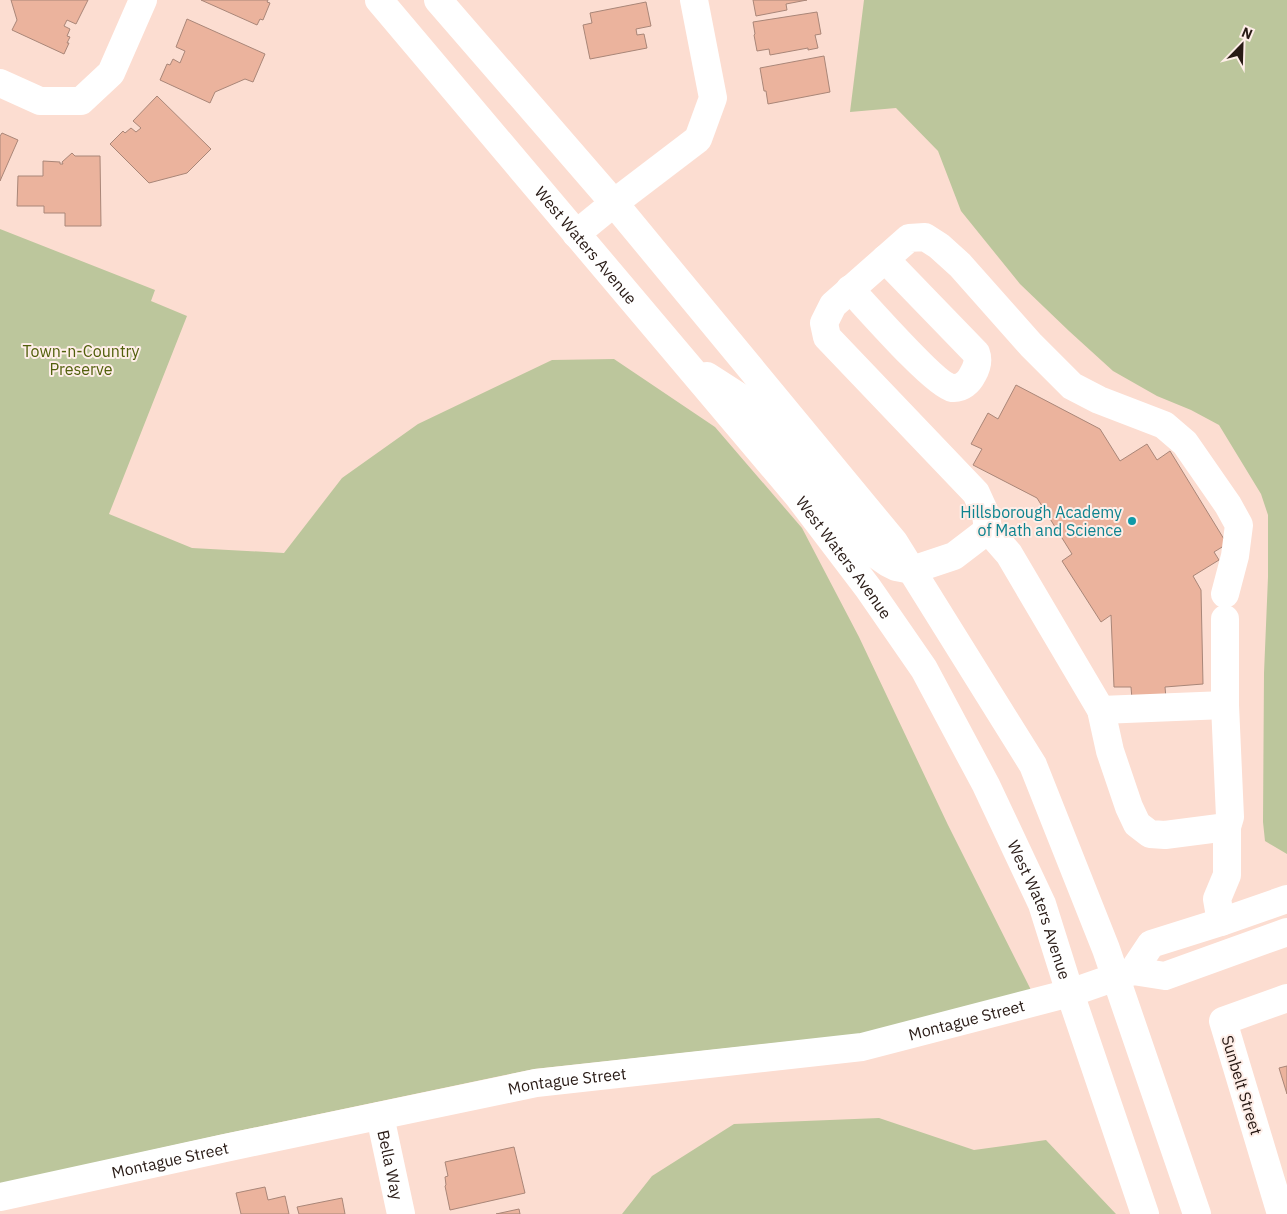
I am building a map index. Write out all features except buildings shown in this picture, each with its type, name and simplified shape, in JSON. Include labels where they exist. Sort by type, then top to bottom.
[{"type":"street","points":[[0,83],[40,101],[81,101],[111,73],[143,0]]},
{"type":"street","name":"West Waters Avenue","points":[[379,0],[798,496],[868,588],[924,669],[986,785],[1042,904],[1145,1214]]},
{"type":"street","points":[[438,0],[614,203],[894,542],[912,570],[1033,765],[1102,940],[1124,975],[1197,1214]]},
{"type":"street","points":[[576,234],[698,139],[713,98],[694,0]]},
{"type":"street","points":[[1221,922],[1217,899],[1226,875],[1227,827],[1230,817],[1225,705],[1225,606],[1239,525],[1228,505],[1185,443],[1164,425],[1099,400],[1072,386],[1031,345],[960,265],[940,246],[925,238],[909,238],[833,305],[824,324],[827,338],[976,493],[986,515],[988,530],[1009,554],[1101,710],[1110,751],[1129,807],[1137,824],[1150,834],[1165,835],[1227,827]]},
{"type":"street","points":[[850,290],[940,382],[952,388],[962,387],[969,381],[976,369],[978,359],[976,353],[885,259]]},
{"type":"street","points":[[684,362],[749,403],[875,554],[888,563],[896,567],[912,570],[954,556],[988,530]]},
{"type":"street","points":[[1101,710],[1225,705]]},
{"type":"street","points":[[1124,975],[1150,944],[1287,899]]},
{"type":"street","name":"Montague Street","points":[[0,1198],[225,1148],[536,1083],[862,1048],[1070,993],[1124,975],[1165,976],[1287,932]]},
{"type":"street","name":"Sunbelt Street","points":[[1281,1214],[1223,1021],[1287,998]]},
{"type":"street","name":"Bella Way","points":[[380,1116],[401,1214]]},
{"type":"green space","points":[[864,0],[1287,0],[1287,854],[1265,841],[1263,822],[1268,515],[1261,494],[1219,425],[1191,410],[1157,396],[1113,371],[1020,284],[961,211],[938,151],[896,108],[850,112]]},
{"type":"green space","name":"Town-n-Country Preserve","points":[[0,229],[155,290],[151,301],[187,316],[109,514],[192,548],[284,553],[342,478],[418,424],[552,360],[614,359],[715,427],[802,528],[859,637],[948,825],[1031,990],[860,1034],[534,1069],[224,1134],[0,1184]]},
{"type":"green space","points":[[879,1118],[974,1150],[1046,1140],[1116,1214],[622,1214],[652,1176],[734,1124]]},
{"type":"place","name":"Hillsborough Academy of Math and Science","points":[[1132,521]]}]
